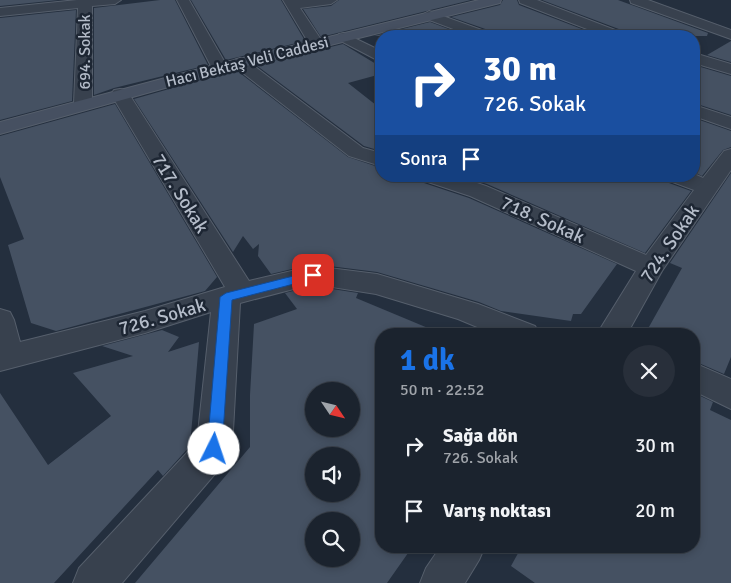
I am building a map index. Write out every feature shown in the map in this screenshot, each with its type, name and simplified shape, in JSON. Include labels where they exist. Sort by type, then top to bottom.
[{"type":"main road","name":"Hacı Bektaş Veli Caddesi","points":[[0,128],[84,103],[495,0]]},
{"type":"street","points":[[0,12],[115,0]]},
{"type":"street","points":[[183,0],[220,68]]},
{"type":"street","points":[[316,44],[290,2],[331,0]]},
{"type":"street","points":[[525,0],[602,30]]},
{"type":"street","points":[[636,0],[731,36]]},
{"type":"street","name":"694. Sokak","points":[[84,2],[84,103]]},
{"type":"street","points":[[429,15],[468,30]]},
{"type":"street","points":[[344,37],[375,54]]},
{"type":"street","points":[[700,60],[731,69]]},
{"type":"street","points":[[240,63],[356,152],[375,158]]},
{"type":"street","name":"717. Sokak","points":[[120,94],[234,294]]},
{"type":"street","points":[[700,112],[731,123]]},
{"type":"street","name":"724. Sokak","points":[[615,328],[651,267],[731,155]]},
{"type":"street","name":"718. Sokak","points":[[451,182],[478,191],[651,267]]},
{"type":"street","points":[[694,182],[707,187]]},
{"type":"street","name":"726. Sokak","points":[[4,358],[145,322],[234,294],[313,275],[377,284],[468,311],[510,328]]},
{"type":"street","points":[[94,583],[214,449],[234,294]]},
{"type":"street","points":[[0,320],[4,358]]},
{"type":"street","points":[[700,379],[731,395]]},
{"type":"street","points":[[441,583],[460,553]]},
{"type":"building","points":[[0,0],[59,0],[0,6]]},
{"type":"building","points":[[175,0],[208,65],[114,88],[94,95],[94,8]]},
{"type":"building","points":[[191,0],[281,0],[305,41],[226,60]]},
{"type":"building","points":[[339,0],[471,0],[321,37],[303,9],[331,6]]},
{"type":"building","points":[[503,0],[517,0],[519,5],[584,30],[488,30],[451,17],[500,5]]},
{"type":"building","points":[[542,0],[618,0],[700,30],[621,30]]},
{"type":"building","points":[[76,10],[72,101],[0,120],[0,18]]},
{"type":"building","points":[[430,22],[451,30],[398,30]]},
{"type":"building","points":[[700,30],[708,33],[707,36],[700,36]]},
{"type":"building","points":[[731,41],[731,62],[707,55]]},
{"type":"building","points":[[343,44],[375,63],[375,76],[348,83],[375,104],[375,149],[364,146],[256,65]]},
{"type":"building","points":[[700,67],[731,76],[731,115],[700,105]]},
{"type":"building","points":[[236,70],[348,157],[375,166],[375,182],[423,182],[469,198],[617,264],[581,314],[573,314],[571,321],[501,311],[479,302],[377,272],[313,264],[271,274],[258,256],[259,244],[253,249],[243,236],[233,252],[134,99]]},
{"type":"building","points":[[115,104],[217,277],[205,291],[56,331],[31,323],[8,245],[24,239],[0,177],[0,136]]},
{"type":"building","points":[[700,120],[731,131],[731,147],[723,150],[702,176],[700,175]]},
{"type":"building","points":[[731,173],[731,357],[724,374],[700,364],[700,328],[648,328],[682,268],[670,263]]},
{"type":"building","points":[[481,182],[668,182],[691,191],[645,253]]},
{"type":"building","points":[[313,286],[358,293],[356,298],[428,328],[375,328],[375,553],[408,553],[387,583],[135,583],[250,447],[250,395],[254,324],[297,309],[285,293]]},
{"type":"building","points":[[162,330],[179,337],[168,352],[199,342],[190,446],[163,476],[158,470],[54,583],[0,583],[0,393],[48,465],[111,416],[73,373],[133,356],[102,346]]},
{"type":"building","points":[[700,396],[713,402],[710,410],[731,420],[731,583],[535,583],[511,566],[518,553],[700,553]]},
{"type":"route","points":[[214,449],[226,297],[313,275]]}]
